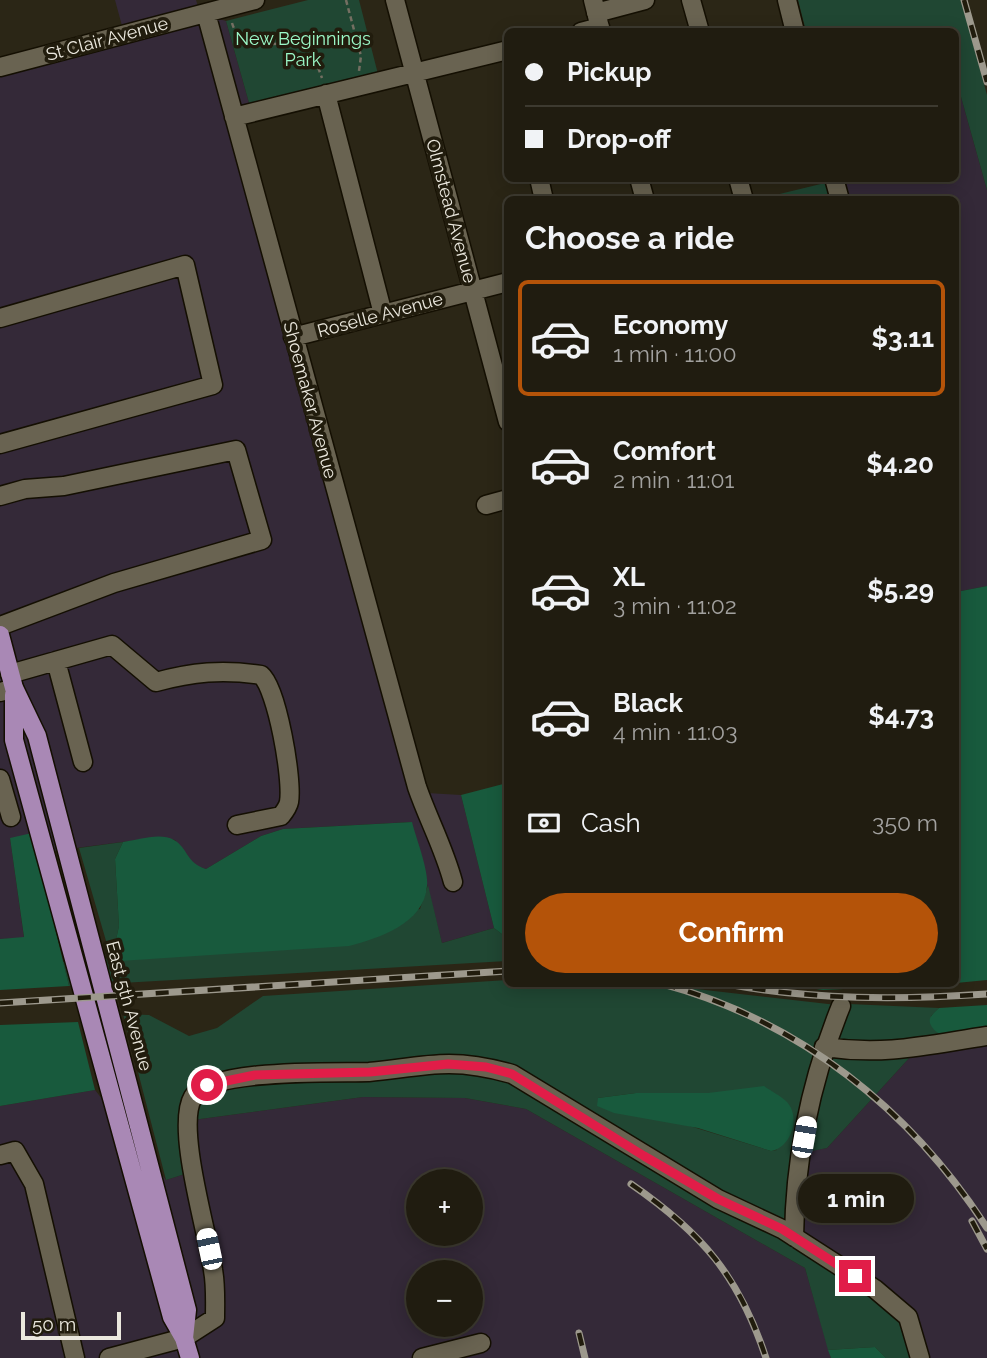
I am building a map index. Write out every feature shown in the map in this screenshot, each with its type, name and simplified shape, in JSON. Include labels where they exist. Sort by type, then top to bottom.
[{"type":"main road","points":[[1,646],[14,740],[172,1317],[184,1338],[190,1358]]},
{"type":"street","name":"St Clair Avenue","points":[[0,67],[198,10],[255,0]]},
{"type":"street","name":"Olmstead Avenue","points":[[395,0],[504,407]]},
{"type":"street","points":[[598,18],[645,0]]},
{"type":"street","points":[[691,0],[698,28]]},
{"type":"street","points":[[787,0],[794,28]]},
{"type":"street","name":"Shoemaker Avenue","points":[[198,10],[234,117],[417,787],[426,813],[444,847],[453,882]]},
{"type":"street","points":[[234,117],[504,51]]},
{"type":"street","points":[[326,94],[383,314]]},
{"type":"street","points":[[0,318],[185,265],[214,385],[0,444]]},
{"type":"street","name":"Roselle Avenue","points":[[293,337],[504,283]]},
{"type":"street","points":[[0,496],[25,489],[64,486],[236,450],[262,540],[114,583],[0,626]]},
{"type":"street","points":[[486,505],[504,500]]},
{"type":"street","points":[[8,685],[56,661],[112,646],[156,682],[194,671],[236,671],[261,675],[272,690],[290,788],[289,805],[281,816],[237,825]]},
{"type":"street","points":[[56,661],[83,762]]},
{"type":"street","points":[[0,779],[10,817]]},
{"type":"street","points":[[794,1237],[796,1175],[812,1087],[824,1047],[841,1006]]},
{"type":"street","points":[[824,1047],[860,1052],[897,1052],[987,1036]]},
{"type":"street","points":[[109,1358],[184,1338],[215,1318],[214,1272],[199,1202],[187,1115],[193,1096],[207,1085],[255,1075],[370,1072],[448,1064],[486,1067],[512,1074],[718,1199],[794,1237],[875,1289],[908,1317],[920,1358]]},
{"type":"street","points":[[8,1153],[34,1184],[75,1358]]},
{"type":"street","points":[[422,1358],[481,1343]]},
{"type":"path","points":[[346,0],[362,65],[358,74]]},
{"type":"path","points":[[229,16],[234,29],[256,46],[306,46],[318,63],[326,94]]},
{"type":"shaded area","points":[[115,0],[196,0],[200,13],[226,21],[251,110],[240,123],[427,793],[461,795],[494,928],[442,943],[411,822],[283,829],[261,836],[206,869],[193,865],[175,840],[161,837],[37,853],[10,838],[24,938],[0,939],[0,64],[124,33]]},
{"type":"shaded area","points":[[959,90],[987,190],[987,586],[959,591],[959,196],[834,196],[836,182],[959,182]]},
{"type":"shaded area","points":[[987,1031],[987,1358],[915,1358],[802,1249],[796,1153],[827,1148],[911,1056]]},
{"type":"shaded area","points":[[95,1090],[166,1180],[185,1174],[177,1127],[193,1120],[363,1097],[465,1098],[526,1109],[805,1268],[831,1358],[0,1358],[0,1106]]},
{"type":"green space","name":"New Beginnings Park","points":[[308,0],[359,0],[379,78],[251,110],[226,21]]},
{"type":"green space","points":[[798,0],[961,0],[987,95],[987,190],[959,90],[959,28],[805,28]]},
{"type":"green space","points":[[829,182],[832,196],[771,196]]},
{"type":"green space","points":[[987,586],[987,980],[959,983],[959,591]]},
{"type":"green space","points":[[504,784],[504,936],[494,928],[461,795]]},
{"type":"green space","points":[[412,822],[426,872],[424,899],[409,920],[386,934],[349,946],[120,961],[112,958],[119,926],[115,859],[123,842],[168,838],[179,843],[195,863],[206,869],[261,836],[283,829]]},
{"type":"green space","points":[[32,833],[69,986],[0,990],[0,939],[24,937],[10,838]]},
{"type":"green space","points":[[123,842],[115,859],[119,926],[112,958],[420,909],[428,885],[442,943],[494,928],[504,936],[504,961],[69,986],[63,962],[111,958],[79,848]]},
{"type":"green space","points":[[504,980],[504,987],[679,987],[837,1005],[792,1223],[903,1321],[915,1358],[886,1358],[875,1347],[828,1350],[805,1268],[526,1109],[465,1098],[363,1097],[193,1120],[205,1094],[277,1070],[221,1076],[203,1080],[190,1087],[182,1098],[179,1115],[185,1174],[166,1180],[123,1014],[149,1015],[189,1036],[217,1028],[263,996]],"holes":[[[636,1093],[708,1093],[777,1150],[771,1151],[598,1098]]]},
{"type":"green space","points":[[802,987],[884,987],[823,990]]},
{"type":"green space","points":[[849,1004],[939,1008],[931,1016],[948,1037],[897,1045],[840,1042],[837,1027]]},
{"type":"green space","points":[[987,1005],[987,1031],[950,1036],[937,1032],[930,1024],[931,1016],[939,1008]]},
{"type":"green space","points":[[78,1022],[95,1090],[0,1106],[0,1025]]},
{"type":"green space","points":[[827,1056],[911,1056],[827,1148],[807,1152]]},
{"type":"green space","points":[[764,1086],[787,1102],[793,1116],[789,1138],[778,1149],[771,1151],[698,1128],[614,1113],[597,1106],[598,1098],[636,1093],[708,1093]]},
{"type":"green space","points":[[875,1347],[886,1358],[831,1358],[828,1350]]},
{"type":"railway","points":[[964,0],[987,82]]},
{"type":"railway","points":[[0,1003],[504,971]]},
{"type":"railway","points":[[672,987],[713,1000],[761,1021],[806,1046],[848,1076],[924,1145],[957,1185],[987,1228]]},
{"type":"railway","points":[[747,987],[857,997],[987,994]]},
{"type":"railway","points":[[631,1184],[678,1220],[715,1259],[744,1303],[766,1358]]},
{"type":"railway","points":[[972,1221],[987,1249]]},
{"type":"railway","points":[[579,1333],[585,1358]]},
{"type":"route","points":[[207,1085],[255,1075],[370,1072],[448,1064],[486,1067],[512,1074],[644,1156],[718,1199],[782,1229],[855,1276]]}]
